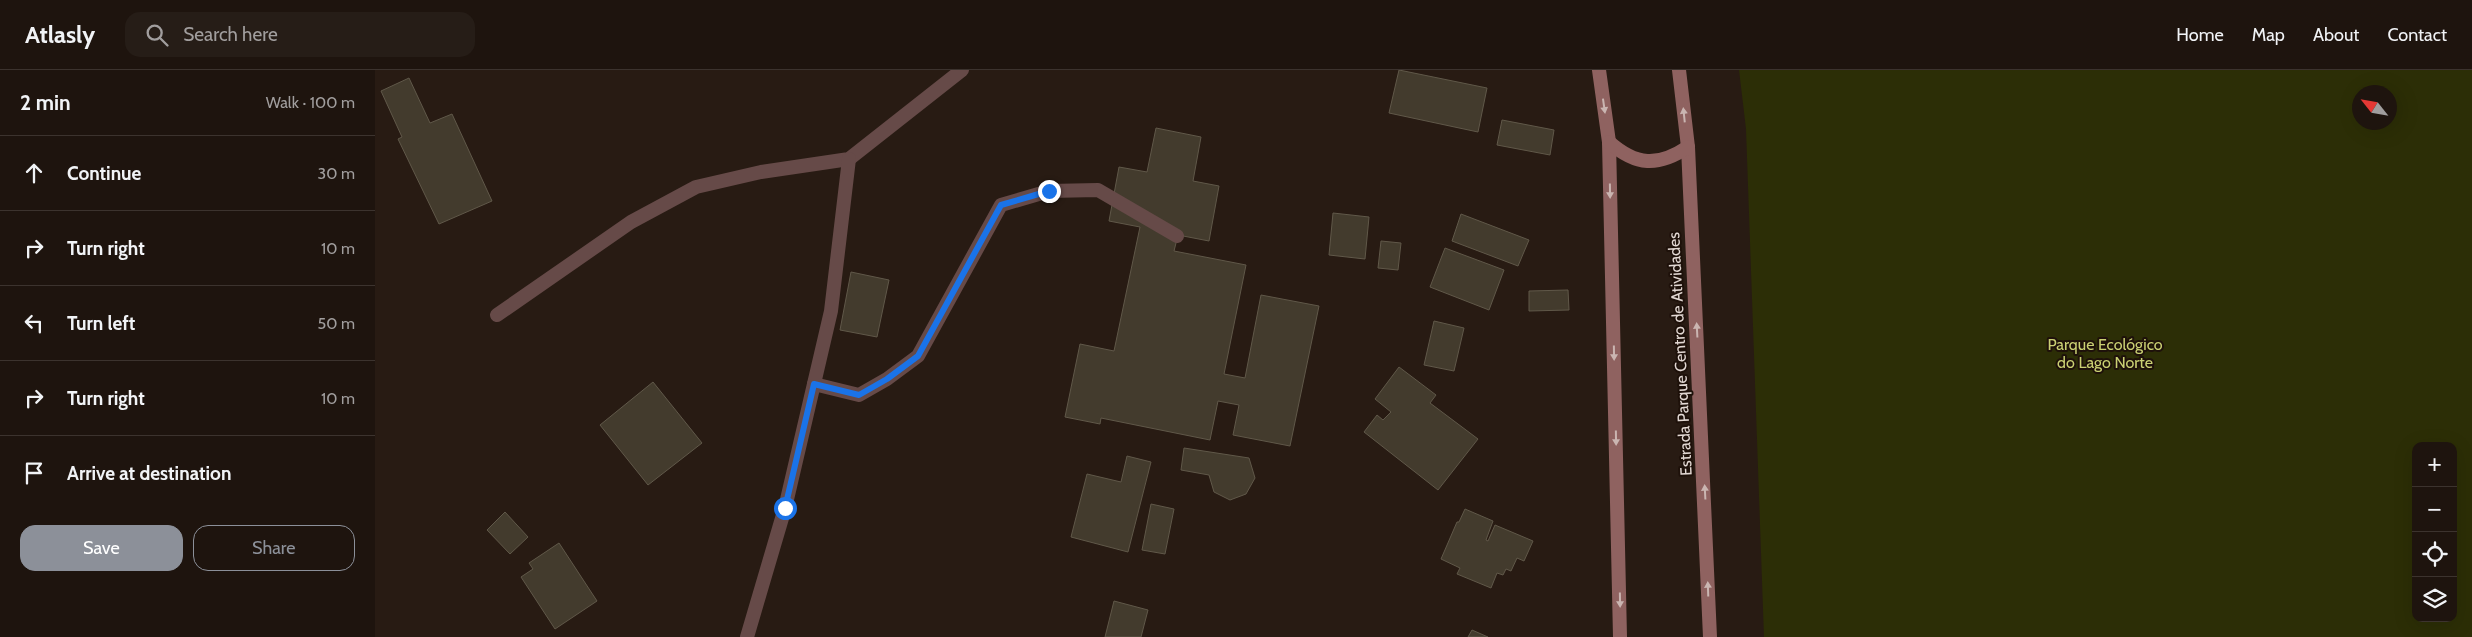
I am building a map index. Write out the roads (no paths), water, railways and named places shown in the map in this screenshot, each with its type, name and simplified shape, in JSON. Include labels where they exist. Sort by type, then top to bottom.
[{"type":"main road","points":[[1599,70],[1609,142],[1621,637]]},
{"type":"main road","name":"Estrada Parque Centro de Atividades","points":[[1679,70],[1687,147],[1710,637]]},
{"type":"main road","points":[[1609,142],[1622,154],[1638,161],[1656,162],[1673,157],[1687,147]]},
{"type":"street","points":[[497,315],[631,222],[696,187],[761,172],[849,159],[962,70]]},
{"type":"street","points":[[747,637],[785,508],[831,311],[849,159]]},
{"type":"street","points":[[814,384],[859,395],[887,379],[918,356],[1001,205],[1049,191],[1098,190],[1177,236]]},
{"type":"park label","name":"Parque Ecológico do Lago Norte","points":[[2105,353]]}]
